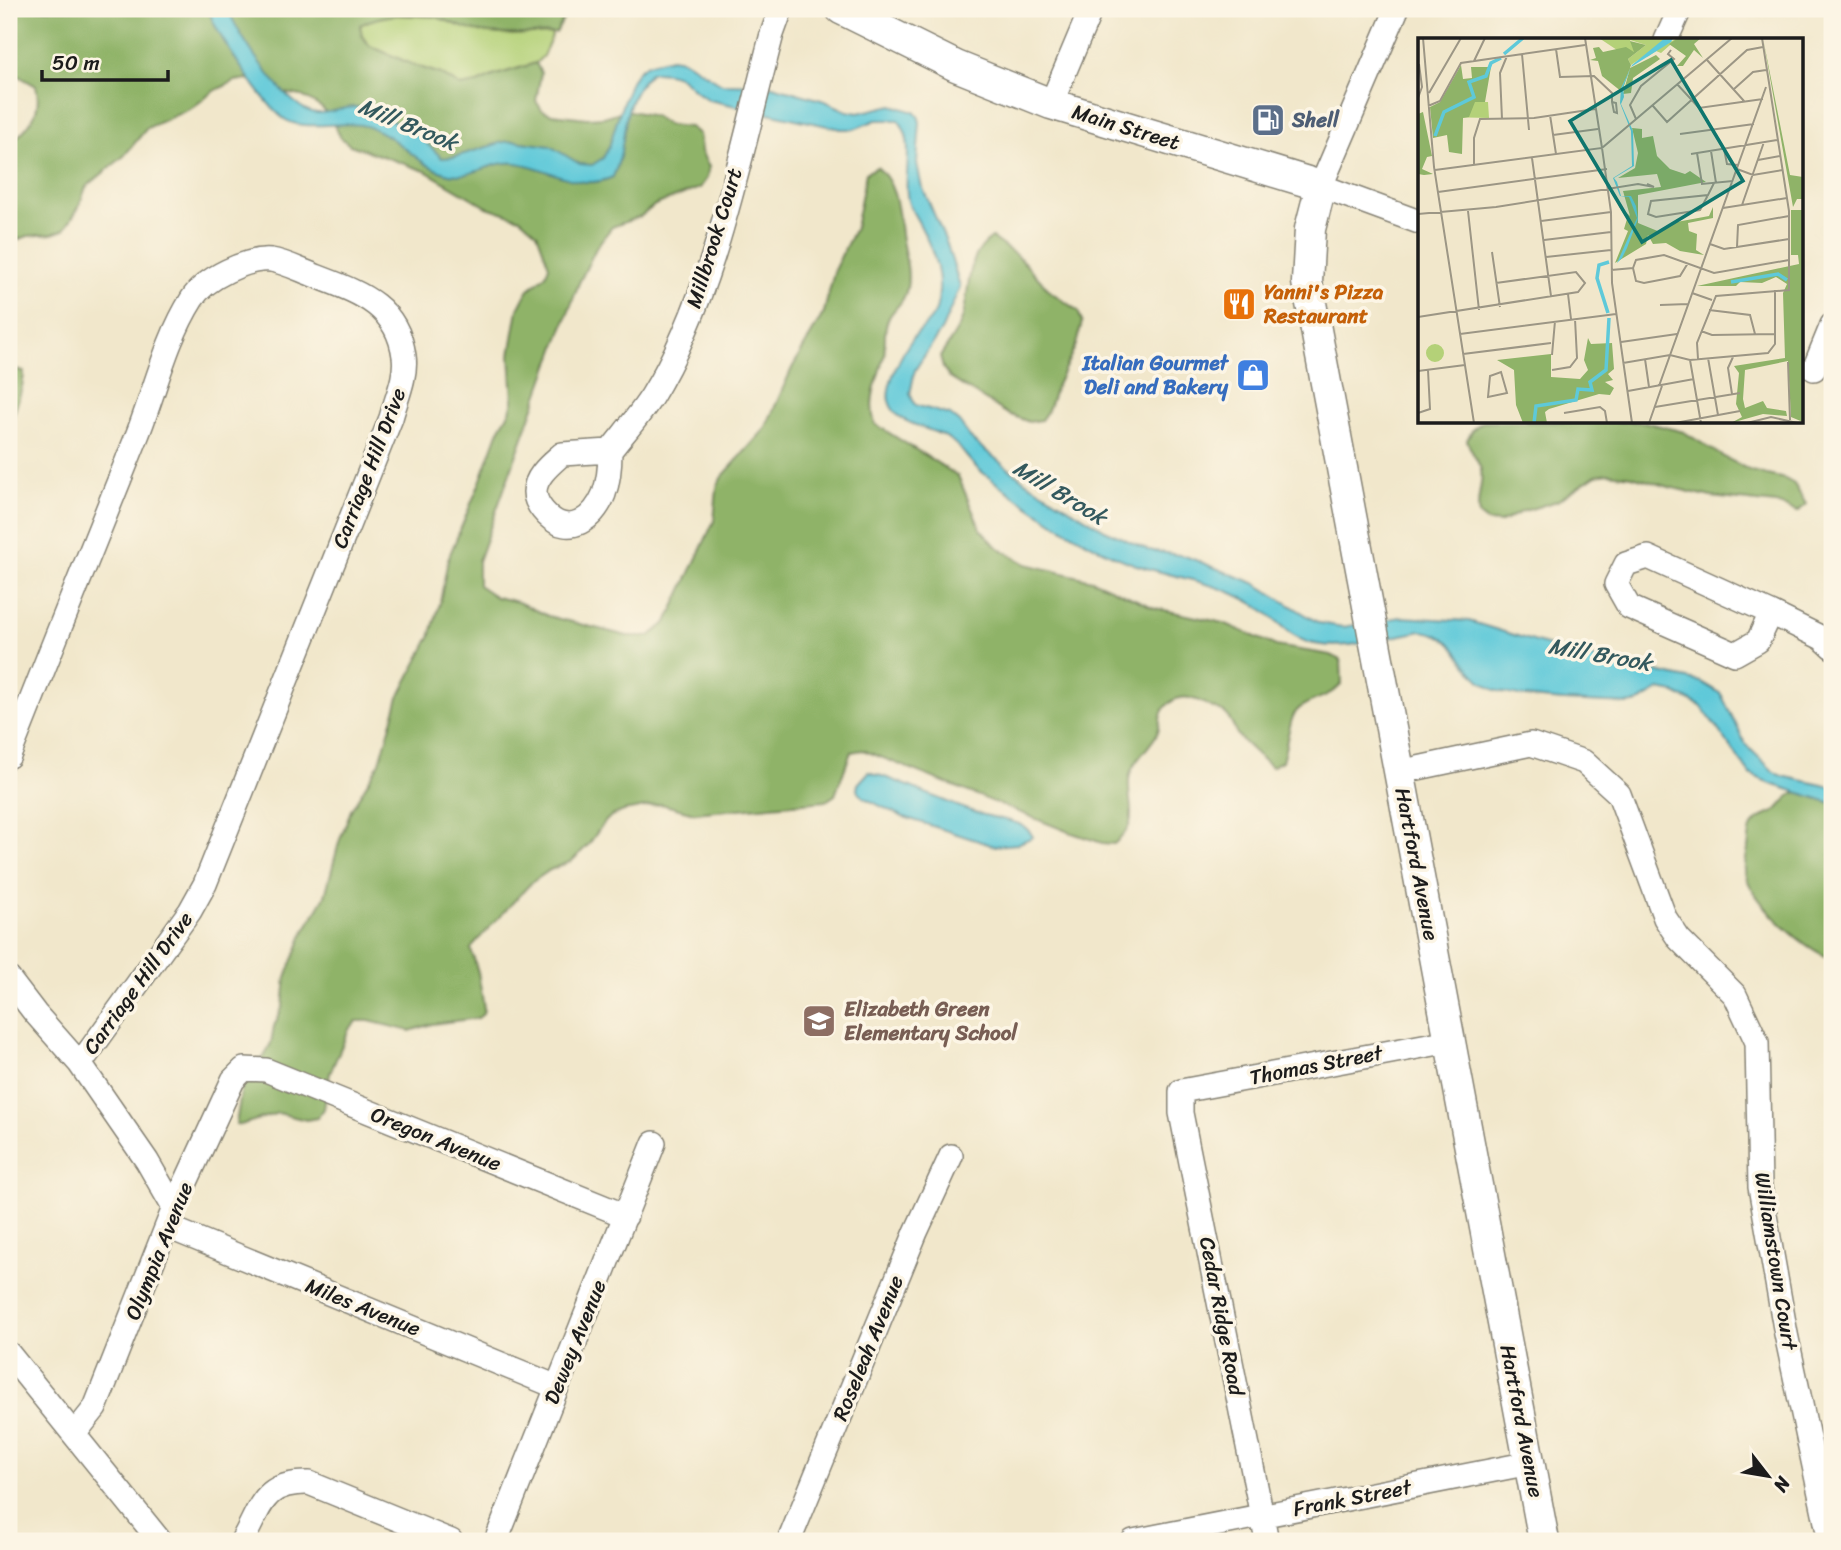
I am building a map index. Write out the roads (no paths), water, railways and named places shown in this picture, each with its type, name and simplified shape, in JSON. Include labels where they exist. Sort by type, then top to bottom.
[{"type":"main road","name":"Main Street","points":[[841,9],[956,66],[1051,104],[1321,186]]},
{"type":"main road","name":"Hartford Avenue","points":[[1321,186],[1310,229],[1307,282],[1544,1541]]},
{"type":"street","name":"Millbrook Court","points":[[610,451],[652,397],[704,286],[781,9]]},
{"type":"street","points":[[1051,104],[1091,9]]},
{"type":"street","points":[[1321,186],[1397,9]]},
{"type":"street","points":[[1667,38],[1680,9]]},
{"type":"street","name":"Main Street","points":[[1321,186],[1418,222]]},
{"type":"street","name":"Carriage Hill Drive","points":[[9,756],[143,422],[175,335],[194,296],[214,278],[240,266],[270,260],[364,295],[382,310],[397,332],[404,357],[402,379],[391,418],[205,884],[190,911],[80,1064]]},
{"type":"street","points":[[1816,370],[1832,325]]},
{"type":"street","points":[[1771,613],[1758,641],[1735,654],[1629,607],[1616,583],[1626,564],[1648,557],[1771,613],[1822,638],[1832,647]]},
{"type":"street","name":"Williamstown Court","points":[[1399,772],[1531,744],[1584,762],[1619,793],[1665,918],[1679,939],[1735,995],[1757,1042],[1760,1187],[1786,1334],[1830,1541]]},
{"type":"street","name":"Carriage Hill Drive","points":[[9,979],[80,1064],[147,1161],[171,1217]]},
{"type":"street","name":"Thomas Street","points":[[1181,1091],[1450,1041]]},
{"type":"street","name":"Olympia Avenue","points":[[75,1433],[95,1408],[171,1217],[233,1080],[244,1069]]},
{"type":"street","name":"Oregon Avenue","points":[[244,1069],[266,1070],[626,1216]]},
{"type":"street","name":"Cedar Ridge Road","points":[[1181,1091],[1181,1113],[1267,1541]]},
{"type":"street","name":"Dewey Avenue","points":[[496,1541],[654,1143]]},
{"type":"street","name":"Roseleah Avenue","points":[[789,1541],[916,1231],[951,1156]]},
{"type":"street","name":"Miles Avenue","points":[[171,1217],[557,1387]]},
{"type":"street","points":[[9,1354],[160,1541]]},
{"type":"street","name":"Frank Street","points":[[1133,1541],[1530,1463]]},
{"type":"street","points":[[242,1541],[268,1494],[276,1487],[292,1482],[309,1483],[450,1541]]},
{"type":"water","points":[[209,9],[228,9],[265,70],[292,100],[305,109],[322,113],[350,107],[365,109],[406,128],[442,158],[515,141],[550,146],[580,164],[592,165],[603,158],[609,147],[631,81],[638,71],[647,64],[671,58],[683,60],[722,84],[769,85],[858,113],[892,105],[914,112],[920,122],[917,163],[921,184],[947,244],[960,287],[942,329],[915,370],[910,394],[915,405],[950,415],[959,422],[973,441],[1025,481],[1105,530],[1148,550],[1185,556],[1254,583],[1319,623],[1343,627],[1401,617],[1469,621],[1572,653],[1701,682],[1721,694],[1746,745],[1772,770],[1782,776],[1832,787],[1832,803],[1771,784],[1750,774],[1701,706],[1675,693],[1659,690],[1639,702],[1628,704],[1517,696],[1489,687],[1471,671],[1445,639],[1422,631],[1349,645],[1307,642],[1294,636],[1257,606],[1220,588],[1131,563],[1092,545],[1054,523],[999,485],[977,468],[949,439],[899,416],[889,401],[892,377],[909,344],[936,310],[939,277],[934,256],[908,201],[907,138],[898,120],[876,120],[854,129],[841,129],[709,100],[679,77],[651,72],[632,98],[613,177],[600,181],[576,181],[516,163],[499,164],[466,174],[449,174],[426,164],[373,128],[352,124],[299,124],[283,118],[240,66],[219,33]]},
{"type":"water","points":[[869,772],[967,809],[1018,823],[1033,837],[1017,844],[994,846],[901,816],[864,798],[857,790],[858,784]]},
{"type":"place","name":"Shell","points":[[1268,120]]},
{"type":"place","name":"Yanni's Pizza Restaurant","points":[[1239,304]]},
{"type":"place","name":"Italian Gourmet Deli and Bakery","points":[[1253,375]]},
{"type":"place","name":"Elizabeth Green Elementary School","points":[[819,1021]]},
{"type":"water label","name":"Mill Brook","points":[[408,124]]},
{"type":"water label","name":"Mill Brook","points":[[1060,492]]},
{"type":"water label","name":"Mill Brook","points":[[1600,654]]}]
